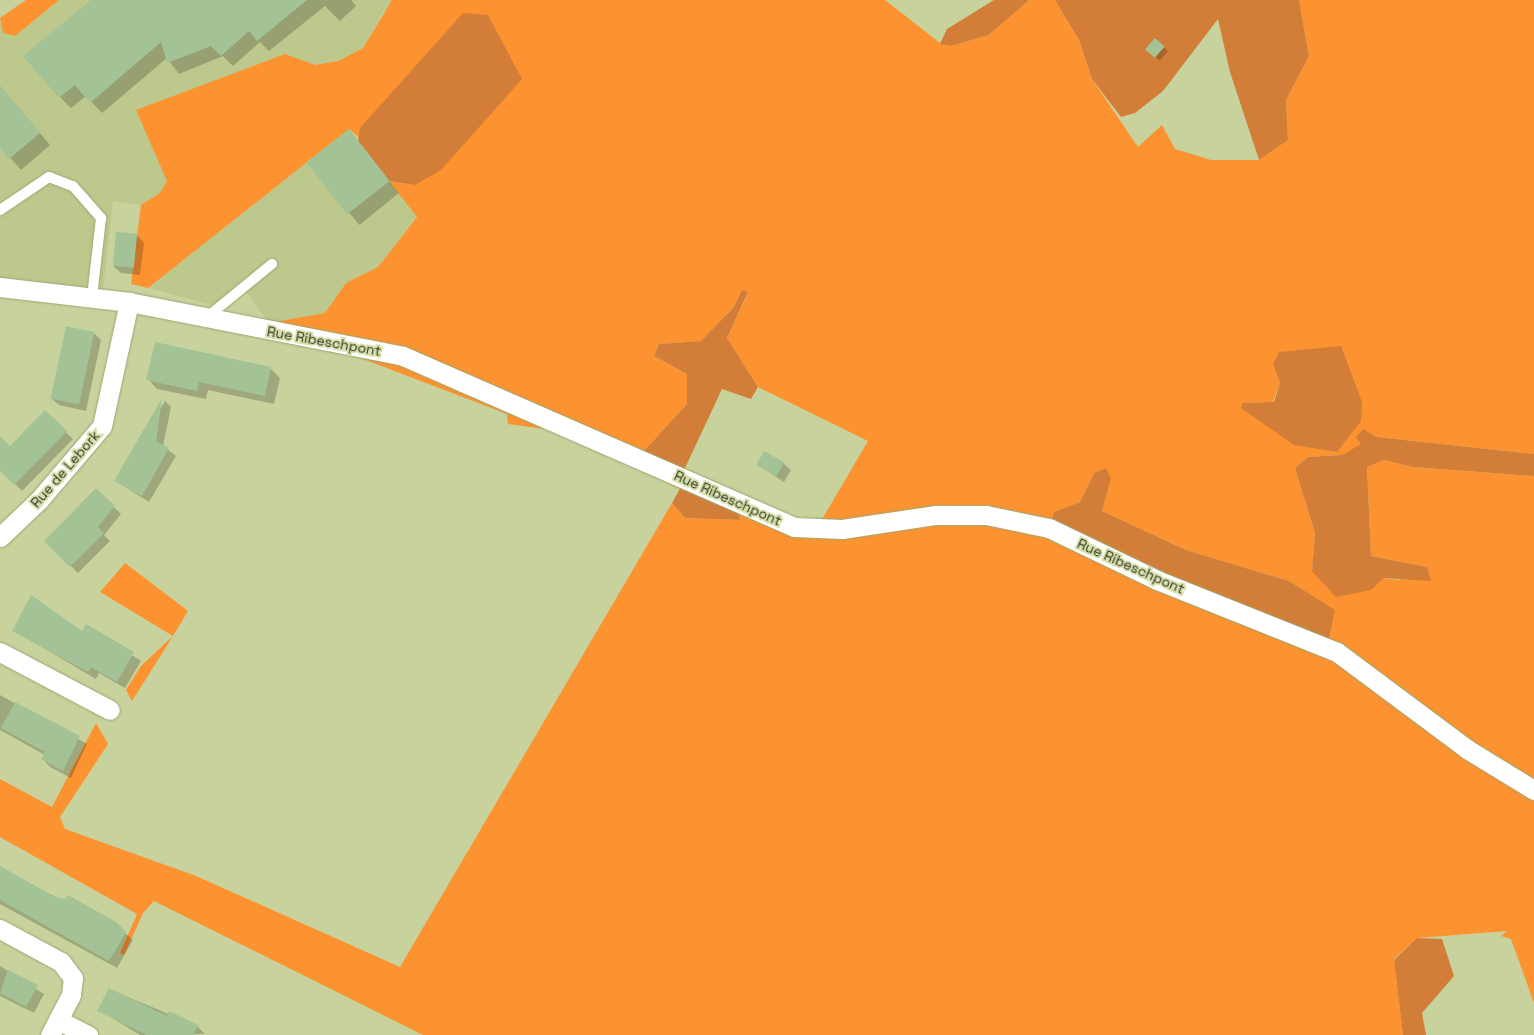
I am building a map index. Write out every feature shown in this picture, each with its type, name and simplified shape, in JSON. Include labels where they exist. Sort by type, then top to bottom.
[{"type":"street","name":"Rue Ribeschpont","points":[[0,287],[128,302],[403,356],[794,527],[842,529],[936,515],[986,515],[1049,528],[1158,580],[1337,652],[1475,754],[1534,790]]},
{"type":"street","name":"Rue de Lebork","points":[[0,537],[39,500],[102,426],[128,302]]},
{"type":"street","points":[[0,652],[69,692],[110,710]]},
{"type":"street","points":[[0,929],[69,970],[73,986],[54,1028],[88,1035]]},
{"type":"lane","points":[[0,210],[49,177],[73,186],[101,218],[92,297]]},
{"type":"lane","points":[[207,317],[272,264]]},
{"type":"shaded area","points":[[26,0],[59,0],[15,36],[3,33],[0,18]]},
{"type":"shaded area","points":[[59,0],[398,0],[383,12],[363,48],[338,61],[315,65],[167,181],[160,193],[141,205],[113,201],[102,298],[0,287],[0,20],[3,33],[15,36]]},
{"type":"shaded area","points":[[392,0],[885,0],[940,43],[951,46],[989,35],[1029,0],[1055,0],[1079,40],[1092,79],[1138,147],[1162,125],[1175,149],[1211,160],[1259,160],[1288,140],[1286,100],[1309,56],[1299,0],[1534,0],[1534,454],[1377,437],[1363,429],[1362,444],[1342,455],[1308,457],[1295,468],[1315,533],[1312,571],[1371,590],[1383,578],[1399,580],[1427,567],[1371,556],[1367,467],[1384,460],[1413,467],[1534,476],[1534,785],[1514,776],[1329,639],[1334,610],[1289,581],[1186,550],[1102,511],[1111,479],[1094,473],[1080,502],[1054,512],[1243,626],[1319,647],[1534,797],[1534,1003],[1511,939],[1501,936],[1507,931],[1417,938],[1394,959],[1403,1035],[423,1035],[154,901],[143,913],[124,955],[120,953],[137,914],[0,837],[0,779],[52,807],[96,723],[108,744],[60,817],[65,829],[196,876],[400,967],[672,503],[685,518],[740,520],[685,480],[680,489],[553,430],[508,424],[507,414],[269,323],[325,313],[346,283],[378,267],[417,217],[389,181],[415,185],[349,129],[148,288],[131,284],[141,205],[160,193],[167,181],[136,110],[285,54],[315,65],[338,61],[363,48]],"holes":[[[742,290],[748,293],[727,338],[758,387],[868,441],[821,521],[796,519],[758,506],[644,451],[687,404],[687,374],[654,356],[659,344],[701,341],[733,308]],[[1273,364],[1337,452],[1243,403],[1273,402],[1280,383]]]},
{"type":"shaded area","points":[[994,0],[1029,0],[989,35],[951,46],[940,44],[947,29]]},
{"type":"shaded area","points":[[1055,0],[1299,0],[1309,56],[1286,100],[1288,140],[1259,160],[1230,72],[1218,19],[1163,91],[1135,113],[1121,117],[1092,79],[1079,40]]},
{"type":"shaded area","points":[[463,13],[488,15],[522,79],[441,170],[415,185],[389,181],[358,141],[360,128]]},
{"type":"shaded area","points":[[349,129],[417,216],[378,267],[346,283],[325,313],[269,323],[243,288],[219,307],[148,288]]},
{"type":"shaded area","points":[[742,290],[748,292],[727,338],[758,387],[751,399],[722,389],[685,468],[678,469],[644,451],[687,404],[687,374],[654,356],[659,344],[701,341],[733,308]]},
{"type":"shaded area","points":[[1341,346],[1362,402],[1361,421],[1337,452],[1294,445],[1241,408],[1242,403],[1274,402],[1280,383],[1273,364],[1279,352]]},
{"type":"shaded area","points":[[1363,429],[1377,437],[1534,454],[1534,476],[1413,467],[1384,460],[1367,467],[1371,556],[1427,567],[1431,581],[1384,578],[1371,590],[1336,597],[1312,571],[1315,533],[1295,468],[1308,457],[1342,455],[1361,444],[1356,437]]},
{"type":"shaded area","points":[[1106,468],[1111,479],[1102,511],[1186,550],[1289,581],[1335,610],[1329,639],[1297,632],[1278,639],[1243,626],[1049,528],[1054,512],[1080,502],[1094,473]]},
{"type":"shaded area","points":[[685,480],[737,505],[740,520],[685,518],[672,503]]},
{"type":"shaded area","points":[[125,563],[188,611],[173,636],[100,592]]},
{"type":"shaded area","points":[[173,636],[132,701],[126,690],[141,666]]},
{"type":"shaded area","points":[[1417,938],[1442,939],[1454,976],[1422,1013],[1426,1035],[1403,1035],[1394,960]]},
{"type":"building","points":[[91,0],[307,0],[257,41],[249,31],[221,56],[211,46],[167,63],[161,42],[90,103],[75,85],[59,98],[23,56]]},
{"type":"building","points":[[1155,38],[1165,47],[1155,58],[1145,49]]},
{"type":"building","points":[[0,86],[40,133],[9,159],[0,148]]},
{"type":"building","points":[[349,129],[390,181],[347,214],[306,162]]},
{"type":"building","points":[[116,232],[137,234],[134,268],[113,266]]},
{"type":"building","points":[[66,326],[94,332],[79,404],[51,398]]},
{"type":"building","points":[[155,342],[271,367],[265,396],[199,382],[197,391],[146,380]]},
{"type":"building","points":[[162,398],[156,441],[169,448],[142,496],[114,481]]},
{"type":"building","points":[[45,410],[67,431],[14,485],[0,471],[0,436],[10,446]]},
{"type":"building","points":[[764,451],[784,462],[776,476],[756,465]]},
{"type":"building","points":[[96,488],[115,506],[98,527],[104,533],[70,567],[44,541]]},
{"type":"building","points":[[31,595],[82,631],[86,624],[134,652],[117,682],[91,667],[88,672],[12,631]]},
{"type":"building","points":[[15,702],[80,736],[63,771],[41,759],[45,752],[1,728]]},
{"type":"building","points":[[0,866],[53,896],[65,899],[68,895],[116,922],[126,932],[109,961],[0,900]]},
{"type":"building","points":[[8,970],[38,985],[26,1007],[0,993]]},
{"type":"building","points":[[109,988],[167,1016],[169,1011],[198,1025],[193,1035],[147,1035],[97,1011]]}]
